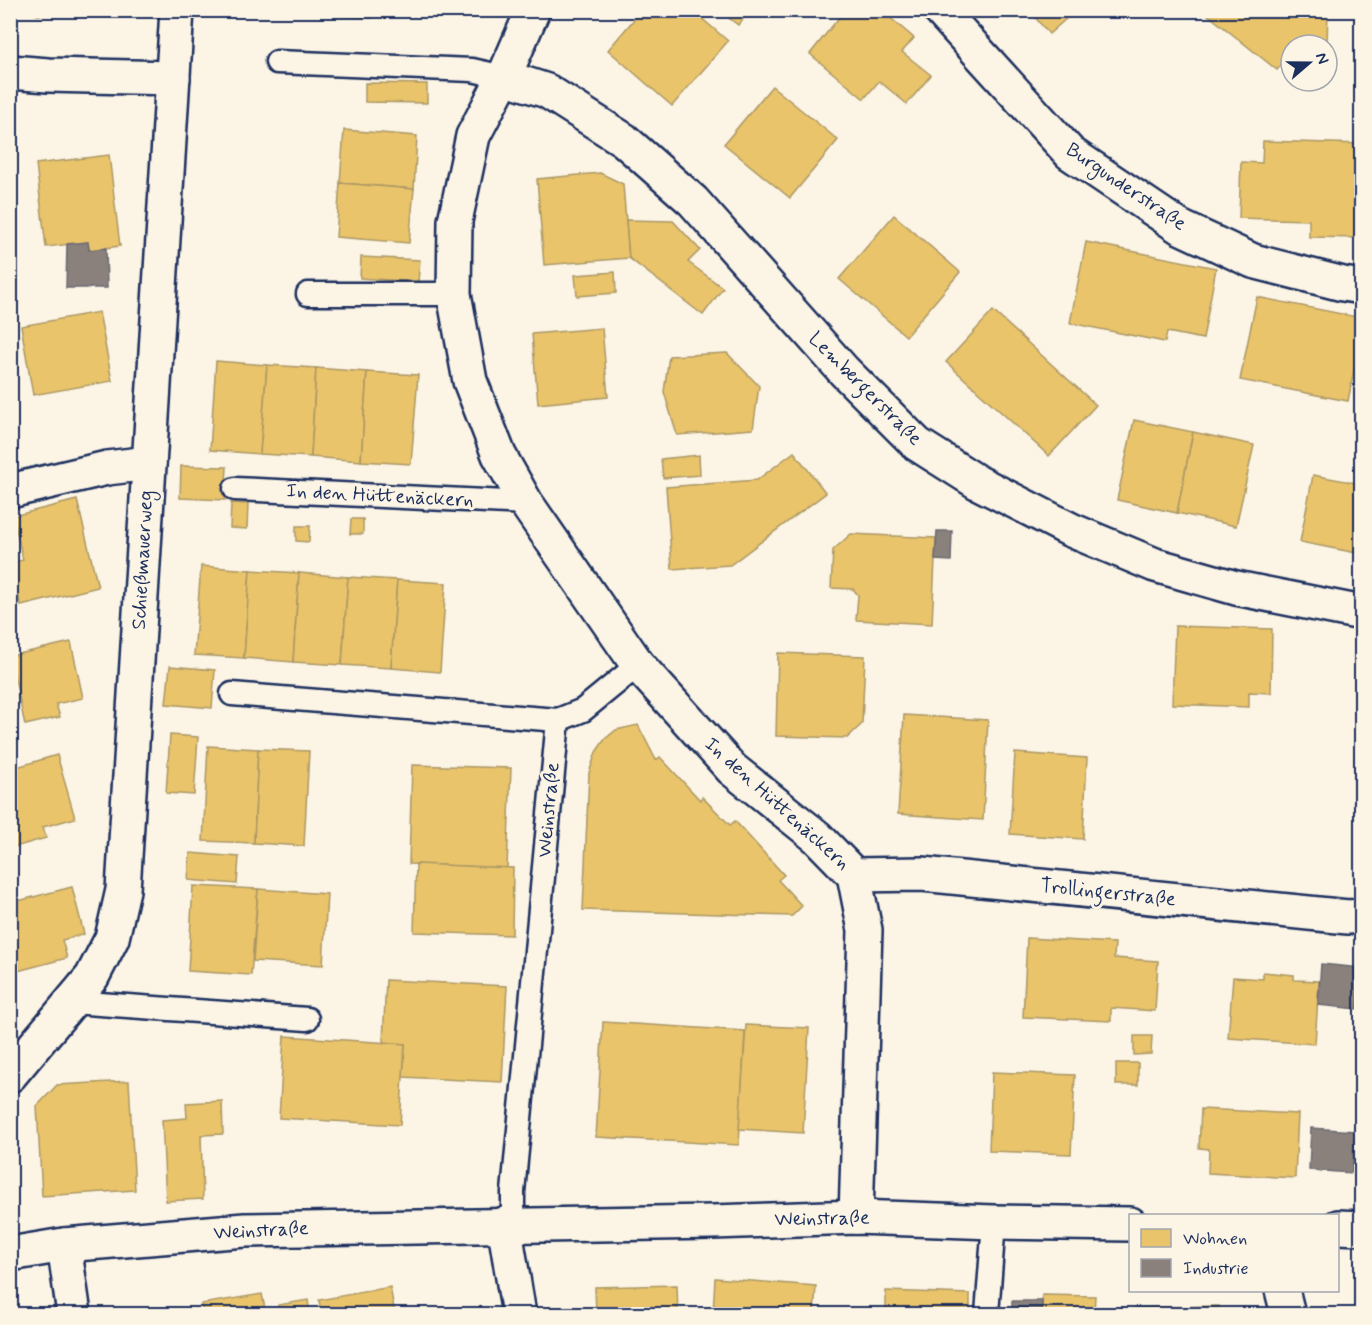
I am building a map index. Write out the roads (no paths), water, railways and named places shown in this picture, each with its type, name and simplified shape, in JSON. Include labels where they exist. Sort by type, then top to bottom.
[{"type":"street","name":"Schießmauerweg","points":[[10,1075],[92,977],[112,938],[123,890],[177,10]]},
{"type":"street","name":"In den Hüttenäckern","points":[[533,10],[504,77],[473,135],[455,221],[454,294],[470,381],[499,455],[526,503],[638,665],[732,768],[817,837],[854,875],[865,930],[856,1217]]},
{"type":"street","name":"Burgunderstraße","points":[[940,10],[1070,153],[1180,227],[1253,261],[1362,287]]},
{"type":"street","points":[[10,72],[173,78]]},
{"type":"street","name":"Lembergerstraße","points":[[504,77],[547,91],[624,140],[693,201],[844,371],[916,444],[977,482],[1071,530],[1155,566],[1236,588],[1362,613]]},
{"type":"street","points":[[10,491],[107,468],[149,463]]},
{"type":"street","name":"Trollingerstraße","points":[[854,875],[922,874],[1348,917],[1362,916]]},
{"type":"street","name":"Weinstraße","points":[[10,1254],[64,1245],[245,1230],[713,1222],[856,1217],[1129,1224]]},
{"type":"street","points":[[509,1224],[519,1314]]},
{"type":"street","points":[[1339,1227],[1362,1227]]},
{"type":"street","points":[[64,1245],[74,1314]]},
{"type":"street","points":[[1282,1292],[1288,1314]]},
{"type":"lane","points":[[278,62],[472,70],[504,77]]},
{"type":"lane","points":[[308,294],[454,294]]},
{"type":"lane","name":"In den Hüttenäckern","points":[[235,489],[526,503]]},
{"type":"lane","points":[[232,694],[558,720],[584,710],[638,665]]},
{"type":"lane","name":"Weinstraße","points":[[509,1224],[558,720]]},
{"type":"lane","points":[[72,1002],[307,1019]]},
{"type":"lane","points":[[987,1314],[994,1222]]}]
